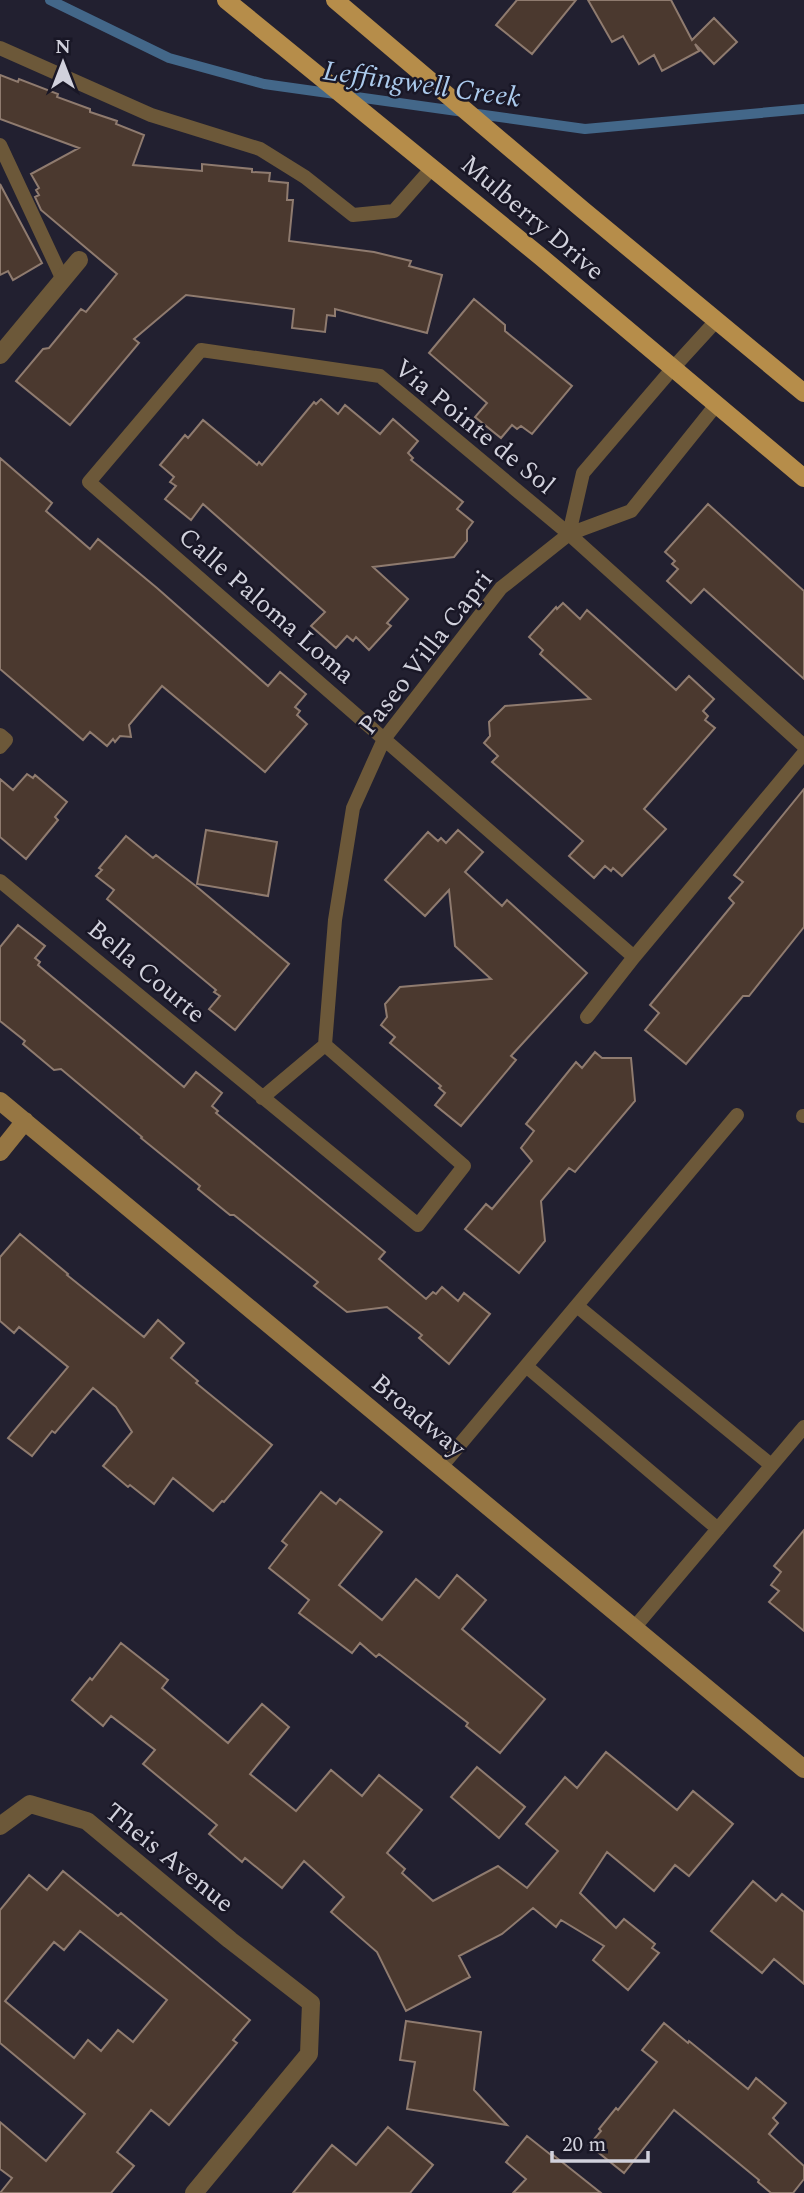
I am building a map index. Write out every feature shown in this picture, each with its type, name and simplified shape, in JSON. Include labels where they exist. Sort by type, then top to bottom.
[{"type":"main road","name":"Mulberry Drive","points":[[226,0],[541,257],[804,478]]},
{"type":"main road","name":"Mulberry Drive","points":[[340,4],[804,393]]},
{"type":"street","points":[[0,355],[79,260]]},
{"type":"street","name":"Broadway","points":[[0,1101],[804,1769]]},
{"type":"street","points":[[0,1152],[25,1121]]},
{"type":"street","name":"Theis Avenue","points":[[0,1826],[30,1804],[87,1821],[230,1940],[311,2003],[309,2054],[194,2193]]},
{"type":"lane","points":[[0,48],[151,115],[260,149],[305,177],[353,215],[394,211],[432,167]]},
{"type":"lane","points":[[0,145],[63,279]]},
{"type":"lane","points":[[569,534],[583,473],[716,321]]},
{"type":"lane","name":"Via Pointe de Sol","points":[[89,482],[201,350],[380,376],[569,534],[804,746]]},
{"type":"lane","name":"Paseo Villa Capri","points":[[325,1045],[335,920],[353,808],[384,740],[501,588],[569,534],[631,511],[716,404]]},
{"type":"lane","name":"Calle Paloma Loma","points":[[89,482],[634,957]]},
{"type":"lane","points":[[0,735],[6,740],[0,747]]},
{"type":"lane","points":[[587,1017],[804,753]]},
{"type":"lane","name":"Bella Courte","points":[[0,881],[418,1225],[464,1166],[325,1045]]},
{"type":"lane","points":[[262,1098],[325,1045]]},
{"type":"lane","points":[[441,1467],[737,1115]]},
{"type":"lane","points":[[577,1306],[771,1465]]},
{"type":"lane","points":[[526,1366],[718,1528]]},
{"type":"lane","points":[[634,1628],[804,1427]]},
{"type":"building","points":[[517,0],[576,0],[532,54],[496,25]]},
{"type":"building","points":[[588,0],[671,0],[692,40],[714,18],[737,42],[714,64],[695,44],[699,51],[662,71],[654,55],[639,64],[623,36],[612,42]]},
{"type":"building","points":[[0,75],[18,82],[19,79],[58,94],[57,97],[90,109],[90,112],[117,121],[116,124],[144,135],[133,165],[202,171],[202,164],[252,169],[252,172],[270,173],[269,181],[288,183],[287,200],[293,200],[289,241],[374,252],[411,261],[409,266],[442,275],[427,333],[335,309],[335,316],[327,315],[325,332],[292,328],[294,309],[186,295],[134,339],[139,343],[70,425],[16,381],[43,349],[49,348],[81,309],[86,312],[117,274],[41,210],[35,197],[39,195],[36,190],[39,188],[31,174],[79,148],[0,119]]},
{"type":"building","points":[[0,184],[42,263],[13,280],[8,271],[0,275]]},
{"type":"building","points":[[474,299],[505,325],[505,331],[572,386],[532,434],[521,426],[517,429],[512,425],[501,438],[475,417],[487,403],[429,353]]},
{"type":"building","points":[[321,399],[338,414],[345,405],[380,434],[393,419],[418,441],[408,453],[413,458],[411,460],[463,502],[457,509],[473,522],[467,530],[467,541],[454,557],[373,567],[408,599],[387,623],[391,626],[369,650],[356,637],[353,641],[347,636],[336,648],[311,626],[325,612],[203,504],[191,520],[165,499],[176,486],[170,482],[174,477],[160,465],[185,435],[188,438],[203,420],[257,465],[259,462],[262,465],[314,402],[316,404]]},
{"type":"building","points":[[0,458],[52,503],[46,511],[90,549],[98,539],[268,686],[280,672],[306,694],[295,707],[300,711],[297,715],[307,724],[265,772],[162,686],[129,725],[131,737],[120,736],[107,746],[90,732],[83,740],[0,669]]},
{"type":"building","points":[[708,504],[804,591],[804,679],[704,589],[691,603],[667,581],[678,569],[672,564],[675,561],[665,552]]},
{"type":"building","points":[[563,603],[580,619],[587,610],[676,690],[689,676],[714,699],[703,711],[708,716],[705,720],[715,728],[644,809],[666,829],[622,876],[613,868],[611,871],[605,866],[594,878],[569,856],[583,841],[492,762],[498,756],[484,743],[490,736],[489,722],[505,706],[590,699],[540,654],[543,650],[529,637],[556,607],[557,609]]},
{"type":"building","points":[[27,774],[33,778],[35,775],[67,802],[55,817],[58,820],[26,859],[0,837],[0,779],[13,790]]},
{"type":"building","points":[[804,789],[804,927],[749,996],[743,996],[686,1064],[645,1030],[659,1013],[650,1005],[734,903],[729,898],[743,882],[734,875]]},
{"type":"building","points":[[206,830],[277,842],[268,896],[197,884]]},
{"type":"building","points":[[458,830],[483,852],[465,872],[502,906],[507,900],[587,973],[511,1056],[516,1060],[461,1126],[435,1105],[445,1093],[439,1088],[441,1086],[390,1043],[395,1037],[381,1025],[387,1017],[385,1004],[400,987],[491,979],[455,946],[449,890],[425,916],[385,880],[428,832],[438,841],[441,838],[446,843]]},
{"type":"building","points":[[126,836],[153,858],[156,855],[197,887],[289,964],[235,1030],[209,1009],[220,996],[214,992],[216,990],[107,899],[114,890],[96,876],[102,870],[99,868]]},
{"type":"building","points":[[18,925],[45,946],[35,958],[40,962],[38,965],[184,1087],[196,1072],[222,1093],[212,1106],[218,1111],[216,1113],[385,1252],[379,1259],[426,1299],[442,1287],[458,1301],[464,1293],[490,1314],[449,1364],[419,1338],[422,1335],[387,1307],[347,1312],[314,1286],[318,1282],[198,1189],[200,1186],[61,1069],[54,1070],[0,1021],[0,947]]},
{"type":"building","points":[[595,1052],[602,1058],[631,1058],[635,1101],[575,1172],[569,1168],[541,1201],[545,1241],[519,1273],[465,1229],[486,1204],[492,1209],[532,1161],[521,1148],[534,1131],[526,1124],[576,1062],[582,1068]]},
{"type":"building","points":[[20,1234],[144,1337],[158,1320],[184,1343],[171,1358],[198,1381],[196,1383],[272,1445],[224,1502],[213,1511],[173,1478],[154,1504],[103,1466],[132,1432],[116,1407],[93,1388],[32,1456],[8,1438],[68,1367],[19,1327],[14,1333],[0,1321],[0,1257]]},
{"type":"building","points":[[321,1492],[336,1504],[340,1499],[382,1532],[339,1585],[382,1620],[416,1579],[439,1598],[457,1575],[486,1600],[462,1629],[545,1699],[500,1753],[466,1726],[468,1723],[379,1654],[376,1657],[360,1643],[352,1653],[299,1613],[309,1600],[269,1568],[287,1545],[282,1541]]},
{"type":"building","points":[[804,1530],[804,1631],[769,1602],[779,1591],[771,1585],[781,1572],[774,1566]]},
{"type":"building","points":[[121,1643],[168,1680],[162,1688],[228,1743],[262,1704],[289,1727],[250,1774],[296,1811],[331,1770],[362,1796],[379,1775],[422,1810],[387,1853],[405,1869],[402,1873],[433,1901],[498,1866],[527,1888],[558,1851],[526,1824],[565,1777],[577,1788],[606,1752],[677,1810],[693,1791],[733,1824],[689,1876],[675,1865],[654,1891],[607,1852],[580,1893],[616,1928],[624,1919],[655,1944],[652,1948],[659,1953],[628,1990],[593,1960],[604,1946],[561,1920],[556,1927],[533,1908],[502,1934],[459,1956],[470,1977],[406,2011],[377,1952],[331,1912],[344,1897],[304,1861],[282,1888],[245,1858],[242,1862],[209,1834],[217,1825],[143,1764],[155,1750],[111,1716],[103,1726],[72,1700],[90,1678],[92,1680]]},
{"type":"building","points":[[477,1767],[525,1807],[499,1838],[451,1797]]},
{"type":"building","points":[[63,1871],[118,1916],[121,1913],[250,2020],[233,2040],[237,2043],[169,2125],[151,2110],[117,2152],[134,2166],[111,2193],[0,2193],[12,2178],[0,2169],[0,2122],[46,2161],[85,2114],[0,2043],[0,1910],[29,1875],[47,1890]],"holes":[[[80,1931],[167,2000],[133,2042],[118,2030],[101,2051],[88,2040],[74,2058],[5,2001],[54,1942],[64,1950]]]},
{"type":"building","points":[[753,1881],[776,1901],[782,1894],[804,1912],[804,1984],[774,1959],[762,1973],[711,1931]]},
{"type":"building","points":[[406,2021],[481,2032],[474,2090],[507,2125],[407,2109],[415,2062],[400,2060]]},
{"type":"building","points":[[664,2023],[748,2089],[756,2078],[786,2103],[773,2118],[778,2123],[769,2134],[804,2166],[804,2179],[793,2193],[771,2193],[674,2110],[624,2173],[589,2145],[616,2108],[618,2110],[657,2062],[642,2050]]},
{"type":"building","points":[[388,2127],[433,2165],[410,2193],[293,2193],[332,2145],[356,2165]]},
{"type":"building","points":[[527,2136],[601,2193],[513,2193],[526,2179],[506,2162]]},
{"type":"waterway","name":"Leffingwell Creek","points":[[50,0],[169,58],[264,84],[585,129],[804,109]]}]
